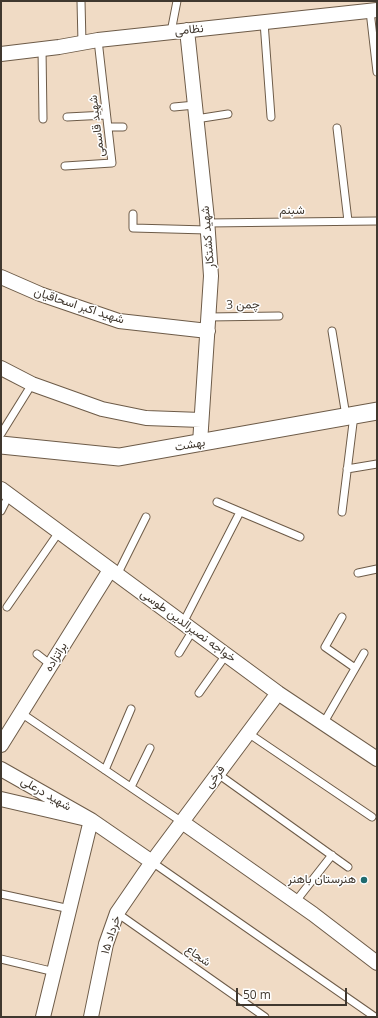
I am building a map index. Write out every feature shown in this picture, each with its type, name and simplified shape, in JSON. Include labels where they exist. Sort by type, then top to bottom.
[{"type":"street","name":"نظامی","points":[[1,54],[98,40],[264,22],[374,8]]},
{"type":"street","name":"شهید کشتکار","points":[[187,30],[211,276],[200,443]]},
{"type":"street","name":"شهید اکبر اسحاقیان","points":[[1,277],[40,294],[120,321],[208,324]]},
{"type":"street","name":"بهشت","points":[[1,368],[32,384],[110,411],[146,418],[201,420]]},
{"type":"street","name":"بهشت","points":[[1,445],[120,457],[377,411]]},
{"type":"street","name":"خواجه نصیرالدین طوسی","points":[[5,492],[278,693],[323,724],[376,756]]},
{"type":"street","name":"براتزاده","points":[[1,745],[51,665],[114,572]]},
{"type":"street","name":"فرخی","points":[[152,862],[278,693]]},
{"type":"street","name":"شهید درعلی","points":[[1,769],[91,820],[152,862]]},
{"type":"street","points":[[1,799],[91,820],[43,1017]]},
{"type":"street","points":[[182,822],[296,901],[377,963]]},
{"type":"street","name":"۱۵ خرداد","points":[[91,1017],[106,944],[117,913],[152,862]]},
{"type":"lane","points":[[81,1],[82,43]]},
{"type":"lane","points":[[171,32],[178,1]]},
{"type":"lane","points":[[374,8],[377,72]]},
{"type":"lane","points":[[264,22],[270,117]]},
{"type":"lane","name":"شهید قاسمی","points":[[65,166],[112,163],[98,40]]},
{"type":"lane","points":[[42,49],[43,119]]},
{"type":"lane","points":[[174,107],[196,112],[228,114]]},
{"type":"lane","points":[[67,118],[106,115]]},
{"type":"lane","points":[[108,127],[123,127]]},
{"type":"lane","points":[[337,128],[348,221]]},
{"type":"lane","name":"شبنم","points":[[133,214],[133,228],[377,221]]},
{"type":"lane","name":"چمن 3","points":[[208,324],[279,316]]},
{"type":"lane","points":[[332,331],[350,416],[347,469],[342,512]]},
{"type":"lane","points":[[1,434],[32,384]]},
{"type":"lane","points":[[347,469],[377,464]]},
{"type":"lane","points":[[1,511],[5,492]]},
{"type":"lane","points":[[217,502],[300,537]]},
{"type":"lane","points":[[179,654],[188,627],[240,512]]},
{"type":"lane","points":[[114,572],[146,517]]},
{"type":"lane","points":[[7,607],[59,532]]},
{"type":"lane","points":[[358,573],[377,569]]},
{"type":"lane","points":[[342,617],[325,647],[355,668]]},
{"type":"lane","points":[[323,724],[364,653]]},
{"type":"lane","points":[[37,654],[51,665]]},
{"type":"lane","points":[[199,693],[226,655]]},
{"type":"lane","points":[[105,770],[131,710]]},
{"type":"lane","points":[[21,713],[182,822]]},
{"type":"lane","points":[[248,733],[372,817]]},
{"type":"lane","points":[[131,787],[150,748]]},
{"type":"lane","points":[[218,774],[348,867]]},
{"type":"lane","points":[[296,901],[332,855]]},
{"type":"lane","points":[[152,862],[374,1017]]},
{"type":"lane","points":[[1,894],[70,909]]},
{"type":"lane","name":"شجاع","points":[[117,913],[265,1017]]},
{"type":"lane","points":[[1,959],[55,972]]},
{"type":"place","name":"هنرستان باهنر","points":[[364,880]]}]
